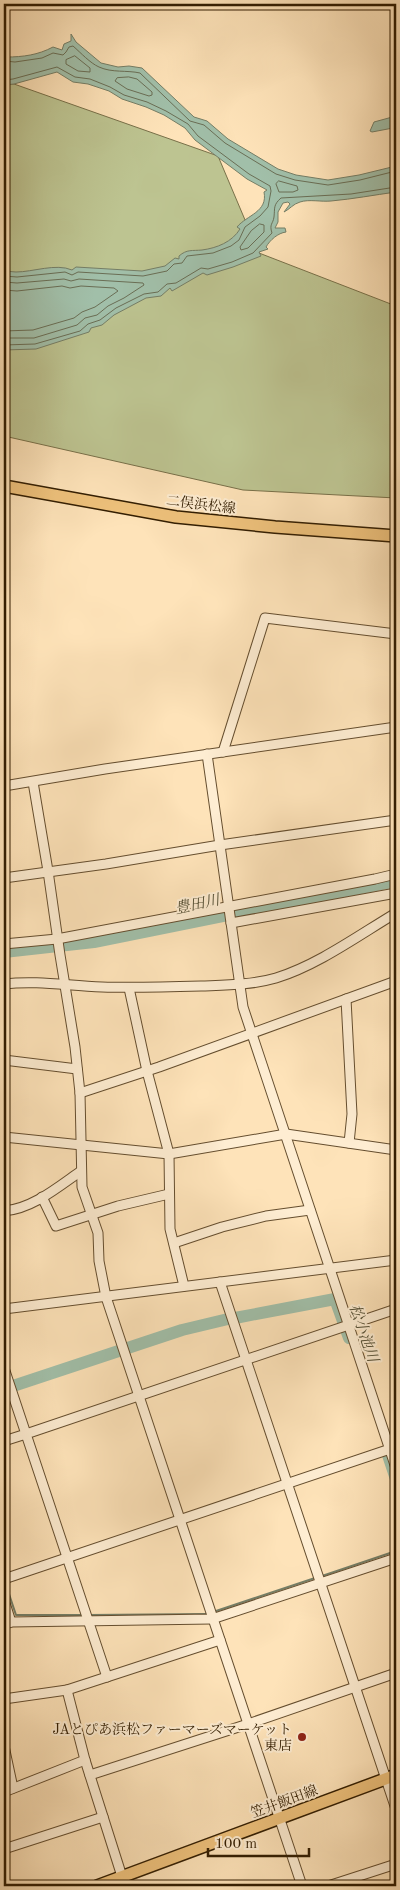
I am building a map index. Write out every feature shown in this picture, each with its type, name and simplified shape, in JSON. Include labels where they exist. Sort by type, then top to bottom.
[{"type":"main road","name":"二俣浜松線","points":[[4,486],[176,517],[396,536]]},
{"type":"main road","name":"笠井飯田線","points":[[98,1886],[123,1882],[280,1818],[391,1777]]},
{"type":"street","points":[[222,752],[265,618],[396,634]]},
{"type":"street","points":[[4,786],[396,727]]},
{"type":"street","points":[[207,754],[243,1007],[348,1325],[393,1448],[396,1468]]},
{"type":"street","points":[[33,782],[69,1005],[80,1093],[83,1192],[98,1233],[99,1260],[106,1296],[302,1886]]},
{"type":"street","points":[[4,878],[396,820]]},
{"type":"street","points":[[4,944],[57,939],[396,874]]},
{"type":"street","points":[[231,921],[396,893]]},
{"type":"street","points":[[4,984],[24,982],[64,983],[129,988],[239,985],[274,979],[308,965],[396,913]]},
{"type":"street","points":[[80,1093],[147,1071],[396,981]]},
{"type":"street","points":[[129,988],[147,1071],[169,1154],[170,1229],[184,1286]]},
{"type":"street","points":[[346,999],[352,1114],[349,1143]]},
{"type":"street","points":[[4,1060],[77,1069]]},
{"type":"street","points":[[4,1137],[169,1154],[286,1134],[396,1150]]},
{"type":"street","points":[[4,1212],[18,1210],[42,1197],[81,1171]]},
{"type":"street","points":[[42,1197],[56,1226],[118,1206],[169,1194]]},
{"type":"street","points":[[174,1243],[222,1226],[266,1216],[310,1210]]},
{"type":"street","points":[[4,1309],[396,1260]]},
{"type":"street","points":[[220,1282],[355,1687],[391,1777],[396,1809]]},
{"type":"street","points":[[4,1441],[396,1309]]},
{"type":"street","points":[[4,1368],[107,1677]]},
{"type":"street","points":[[6,1578],[181,1521],[393,1448]]},
{"type":"street","points":[[4,1600],[7,1623],[87,1617],[211,1615],[319,1579],[396,1558]]},
{"type":"street","points":[[4,1699],[67,1690],[220,1640]]},
{"type":"street","points":[[90,1775],[248,1724],[396,1673]]},
{"type":"street","points":[[67,1690],[90,1775],[123,1882]]},
{"type":"street","points":[[4,1746],[13,1788]]},
{"type":"street","points":[[4,1792],[86,1760]]},
{"type":"street","points":[[4,1849],[103,1817]]},
{"type":"street","points":[[328,1886],[396,1864]]},
{"type":"shaded area","points":[[4,84],[14,84],[218,156],[259,253],[396,306],[396,498],[243,490],[4,436]]},
{"type":"water","points":[[71,34],[76,42],[101,63],[118,67],[142,68],[194,117],[207,121],[228,139],[278,169],[296,175],[328,180],[396,166],[396,192],[331,201],[304,201],[295,204],[284,212],[290,204],[288,202],[283,203],[278,212],[278,222],[275,228],[285,228],[286,232],[272,239],[266,247],[268,249],[259,252],[261,256],[207,275],[203,273],[172,291],[170,288],[161,296],[146,298],[114,315],[102,325],[91,328],[89,332],[36,349],[4,350],[4,271],[23,272],[59,267],[72,270],[76,267],[142,271],[165,266],[175,258],[179,259],[179,256],[185,252],[213,248],[224,244],[237,234],[240,229],[237,227],[241,223],[260,209],[263,204],[264,192],[267,190],[247,179],[195,140],[185,128],[164,115],[122,99],[109,91],[88,84],[73,82],[57,72],[4,85],[4,53],[6,57],[12,57],[36,54],[53,47],[62,50],[64,44],[71,41]]},
{"type":"water","points":[[396,116],[396,129],[370,131],[374,122]]},
{"type":"waterway","name":"豊田川","points":[[4,952],[94,942],[396,881]]},
{"type":"waterway","name":"松小池川","points":[[235,1318],[335,1299],[349,1338]]},
{"type":"waterway","name":"松小池川","points":[[4,1389],[182,1330],[228,1319]]},
{"type":"waterway","name":"松小池川","points":[[388,1455],[396,1479]]},
{"type":"waterway","points":[[322,1576],[396,1551]]},
{"type":"waterway","points":[[213,1612],[315,1578]]},
{"type":"waterway","points":[[5,1582],[16,1615],[84,1615]]},
{"type":"waterway","points":[[88,1615],[209,1614]]},
{"type":"place","name":"JAとぴあ浜松ファーマーズマーケット 東店","points":[[302,1737]]}]
